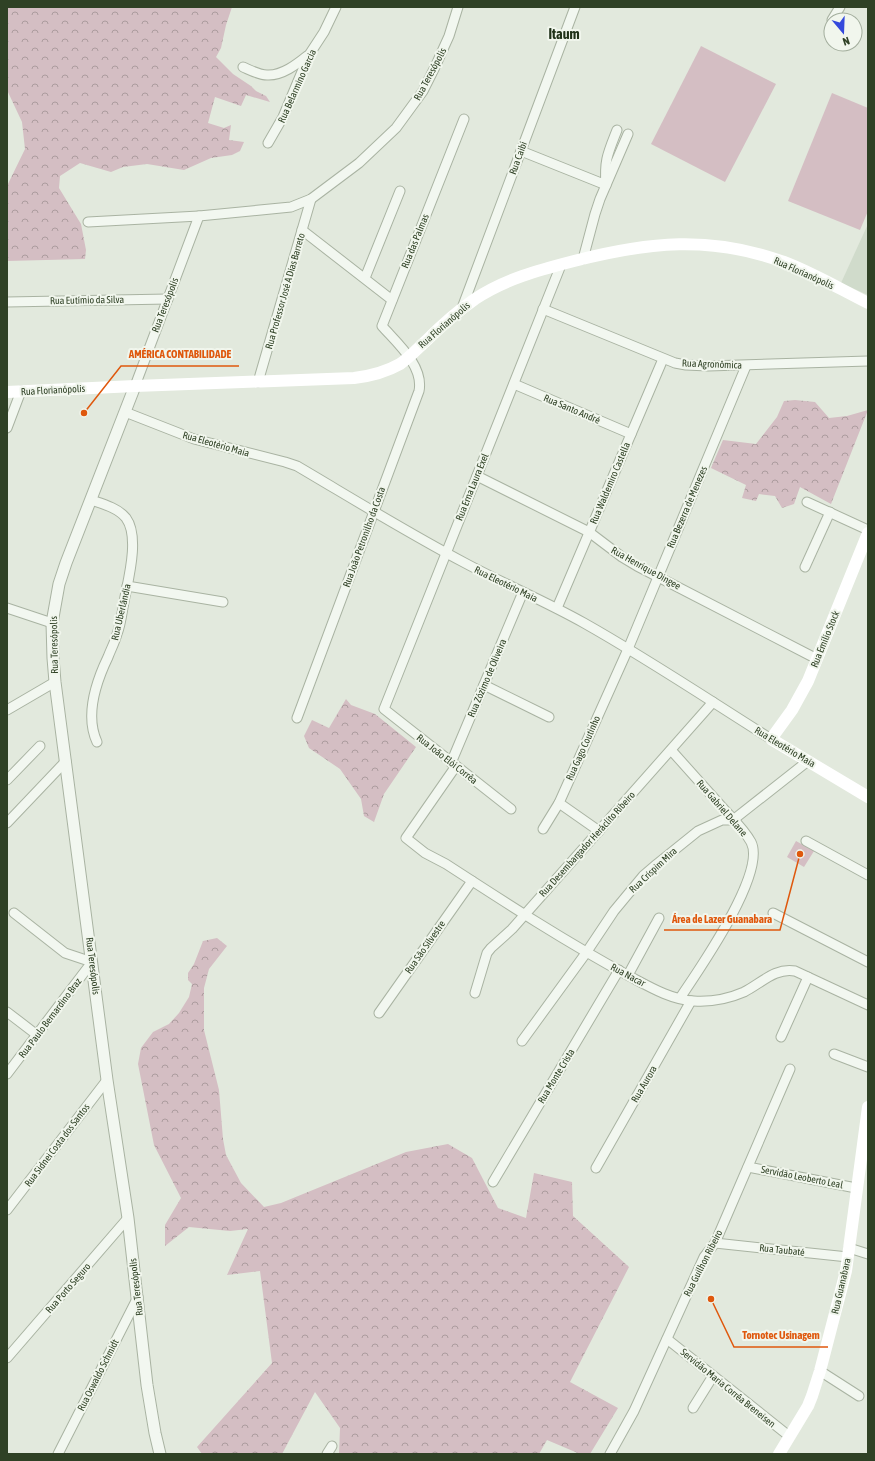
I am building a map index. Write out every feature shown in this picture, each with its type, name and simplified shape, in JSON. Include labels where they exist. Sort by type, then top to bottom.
[{"type":"main road","name":"Rua Florianópolis","points":[[7,392],[354,378],[369,376],[390,369],[409,357],[462,308],[486,292],[502,284],[534,272],[584,259],[661,244],[717,246],[761,255],[786,263],[868,303]]},
{"type":"main road","name":"Rua Emílio Stock","points":[[771,739],[800,696],[808,681],[868,533]]},
{"type":"main road","name":"Rua Eleotério Maia","points":[[771,739],[868,797]]},
{"type":"main road","name":"Rua Guanabara","points":[[779,1454],[808,1406],[816,1386],[843,1284],[849,1252],[856,1188],[868,1107]]},
{"type":"street","name":"Rua Belarmino Garcia","points":[[268,143],[283,117],[309,55],[324,32],[336,7]]},
{"type":"street","name":"Rua Teresópolis","points":[[157,1451],[147,1385],[128,1218],[107,1080],[55,682],[52,623],[56,597],[63,573],[199,216],[291,206],[311,199],[344,175],[368,155],[396,128],[411,108],[423,90],[435,67],[449,36],[458,7]]},
{"type":"street","name":"Rua Caibi","points":[[462,308],[575,7]]},
{"type":"street","points":[[243,67],[266,75],[274,75],[294,66],[309,55]]},
{"type":"street","name":"Rua das Palmas","points":[[409,357],[382,326],[464,119]]},
{"type":"street","points":[[606,185],[606,157],[617,130]]},
{"type":"street","points":[[584,259],[595,214],[628,134]]},
{"type":"street","points":[[521,151],[606,185]]},
{"type":"street","points":[[365,278],[400,190]]},
{"type":"street","name":"Rua Professor José A Dias Barreto","points":[[258,382],[311,199]]},
{"type":"street","points":[[88,222],[199,216]]},
{"type":"street","points":[[302,230],[392,300]]},
{"type":"street","name":"Rua Erna Laura Exel","points":[[384,709],[561,265]]},
{"type":"street","name":"Rua Eutímio da Silva","points":[[7,302],[168,299]]},
{"type":"street","name":"Rua Agronômica","points":[[544,309],[675,363],[690,365],[746,366],[868,361]]},
{"type":"street","name":"Rua João Petronilho da Costa","points":[[297,718],[419,391],[420,385],[417,370],[409,357]]},
{"type":"street","name":"Rua Waldemiro Castella","points":[[557,608],[663,359]]},
{"type":"street","name":"Rua Bezerra de Menezes","points":[[628,649],[746,366]]},
{"type":"street","name":"Rua Santo André","points":[[514,384],[631,434]]},
{"type":"street","points":[[7,428],[21,391]]},
{"type":"street","name":"Rua Eleotério Maia","points":[[125,412],[194,439],[297,466],[446,553],[557,608],[628,649],[771,739]]},
{"type":"street","name":"Rua Henrique Dingee","points":[[477,476],[589,532],[622,557],[817,659]]},
{"type":"street","name":"Rua Uberlândia","points":[[91,500],[114,509],[123,515],[129,523],[131,530],[132,547],[127,586],[118,633],[103,667],[96,690],[92,724],[97,742]]},
{"type":"street","points":[[807,502],[868,530]]},
{"type":"street","points":[[805,568],[830,512]]},
{"type":"street","points":[[127,586],[224,602]]},
{"type":"street","name":"Rua Zózimo de Oliveira","points":[[406,838],[453,765],[484,685],[523,592]]},
{"type":"street","points":[[7,608],[52,623]]},
{"type":"street","name":"Rua Gago Coutinho","points":[[543,829],[559,803],[628,649]]},
{"type":"street","points":[[7,710],[55,682]]},
{"type":"street","points":[[484,685],[549,717]]},
{"type":"street","name":"Rua Desembargador Heráclito Ribeiro","points":[[475,993],[487,953],[491,948],[507,935],[713,702]]},
{"type":"street","name":"Rua João Elói Corrêa","points":[[384,709],[453,765],[511,809]]},
{"type":"street","points":[[7,780],[40,746]]},
{"type":"street","name":"Rua Gabriel Delane","points":[[671,750],[734,820],[751,842],[754,850],[749,875],[727,924],[680,998]]},
{"type":"street","points":[[7,823],[66,761]]},
{"type":"street","name":"Rua Crispim Mira","points":[[522,1041],[629,892],[657,864],[698,831],[722,820],[734,820],[808,761]]},
{"type":"street","points":[[559,803],[599,831]]},
{"type":"street","name":"Rua Nacar","points":[[406,838],[425,853],[586,952],[663,992],[691,1001],[714,1001],[734,996],[752,988],[783,970],[795,971],[868,1005]]},
{"type":"street","points":[[806,841],[868,875]]},
{"type":"street","name":"Rua São Silvestre","points":[[379,1013],[472,881]]},
{"type":"street","points":[[14,913],[65,953],[92,962]]},
{"type":"street","points":[[773,913],[868,962]]},
{"type":"street","points":[[628,975],[659,918]]},
{"type":"street","name":"Rua Paulo Bernardino Braz","points":[[7,1074],[92,962]]},
{"type":"street","name":"Rua Monte Crista","points":[[493,1182],[619,970]]},
{"type":"street","points":[[780,1037],[808,977]]},
{"type":"street","name":"Rua Aurora","points":[[596,1168],[691,1001]]},
{"type":"street","points":[[7,1012],[37,1034]]},
{"type":"street","points":[[834,1054],[868,1067]]},
{"type":"street","name":"Rua Guilhon Ribeiro","points":[[610,1454],[634,1411],[704,1257],[715,1243],[790,1070]]},
{"type":"street","name":"Rua Sidnei Costa dos Santos","points":[[7,1210],[107,1080]]},
{"type":"street","name":"Servidão Leoberto Leal","points":[[748,1167],[856,1188]]},
{"type":"street","name":"Rua Porto Seguro","points":[[7,1358],[128,1218]]},
{"type":"street","name":"Rua Taubaté","points":[[715,1243],[868,1254]]},
{"type":"street","name":"Rua Oswaldo Schmidt","points":[[58,1454],[138,1297]]},
{"type":"street","name":"Servidão Maria Corrêa Breneisen","points":[[667,1339],[789,1436]]},
{"type":"street","points":[[820,1371],[860,1396]]},
{"type":"street","points":[[693,1408],[713,1376]]},
{"type":"shaded area","points":[[868,224],[868,295],[841,283]]},
{"type":"green space","points":[[7,7],[232,7],[221,48],[216,57],[233,74],[256,91],[266,96],[270,102],[246,95],[241,106],[215,97],[208,123],[224,128],[231,125],[229,140],[244,142],[240,151],[232,155],[211,158],[184,170],[147,164],[123,167],[111,172],[80,163],[60,176],[59,188],[81,224],[86,250],[85,259],[7,261],[7,186],[25,149],[22,122],[7,90]]},
{"type":"green space","points":[[701,46],[776,84],[725,182],[651,144]]},
{"type":"green space","points":[[832,93],[868,108],[868,211],[860,230],[788,201]]},
{"type":"green space","points":[[795,400],[815,402],[829,418],[847,416],[868,410],[831,504],[800,487],[794,504],[782,508],[775,496],[759,494],[756,501],[742,498],[746,485],[711,468],[723,440],[756,444],[777,417],[784,401]]},
{"type":"green space","points":[[346,699],[351,705],[375,714],[416,747],[384,794],[374,822],[364,816],[361,799],[340,769],[309,748],[304,736],[312,720],[329,728]]},
{"type":"green space","points":[[796,841],[814,851],[804,867],[787,857]]},
{"type":"green space","points":[[217,938],[227,946],[209,969],[204,988],[204,1030],[219,1090],[223,1139],[226,1155],[241,1183],[264,1207],[281,1203],[406,1152],[448,1144],[472,1158],[498,1208],[526,1218],[534,1173],[572,1182],[573,1216],[629,1267],[570,1382],[618,1408],[590,1454],[580,1454],[547,1440],[539,1454],[339,1454],[340,1428],[315,1392],[282,1454],[202,1454],[197,1447],[272,1363],[260,1271],[227,1275],[248,1229],[230,1231],[189,1227],[165,1246],[165,1225],[181,1198],[154,1145],[138,1064],[141,1048],[153,1032],[169,1024],[179,1013],[189,997],[192,984],[188,980],[188,973],[194,964],[203,941]]},
{"type":"place","name":"AMÉRICA CONTABILIDADE","points":[[84,413]]},
{"type":"place","name":"Área de Lazer Guanabara","points":[[800,854]]},
{"type":"place","name":"Tornotec Usinagem","points":[[711,1299]]},
{"type":"district","name":"Itaum","points":[[564,34]]}]
